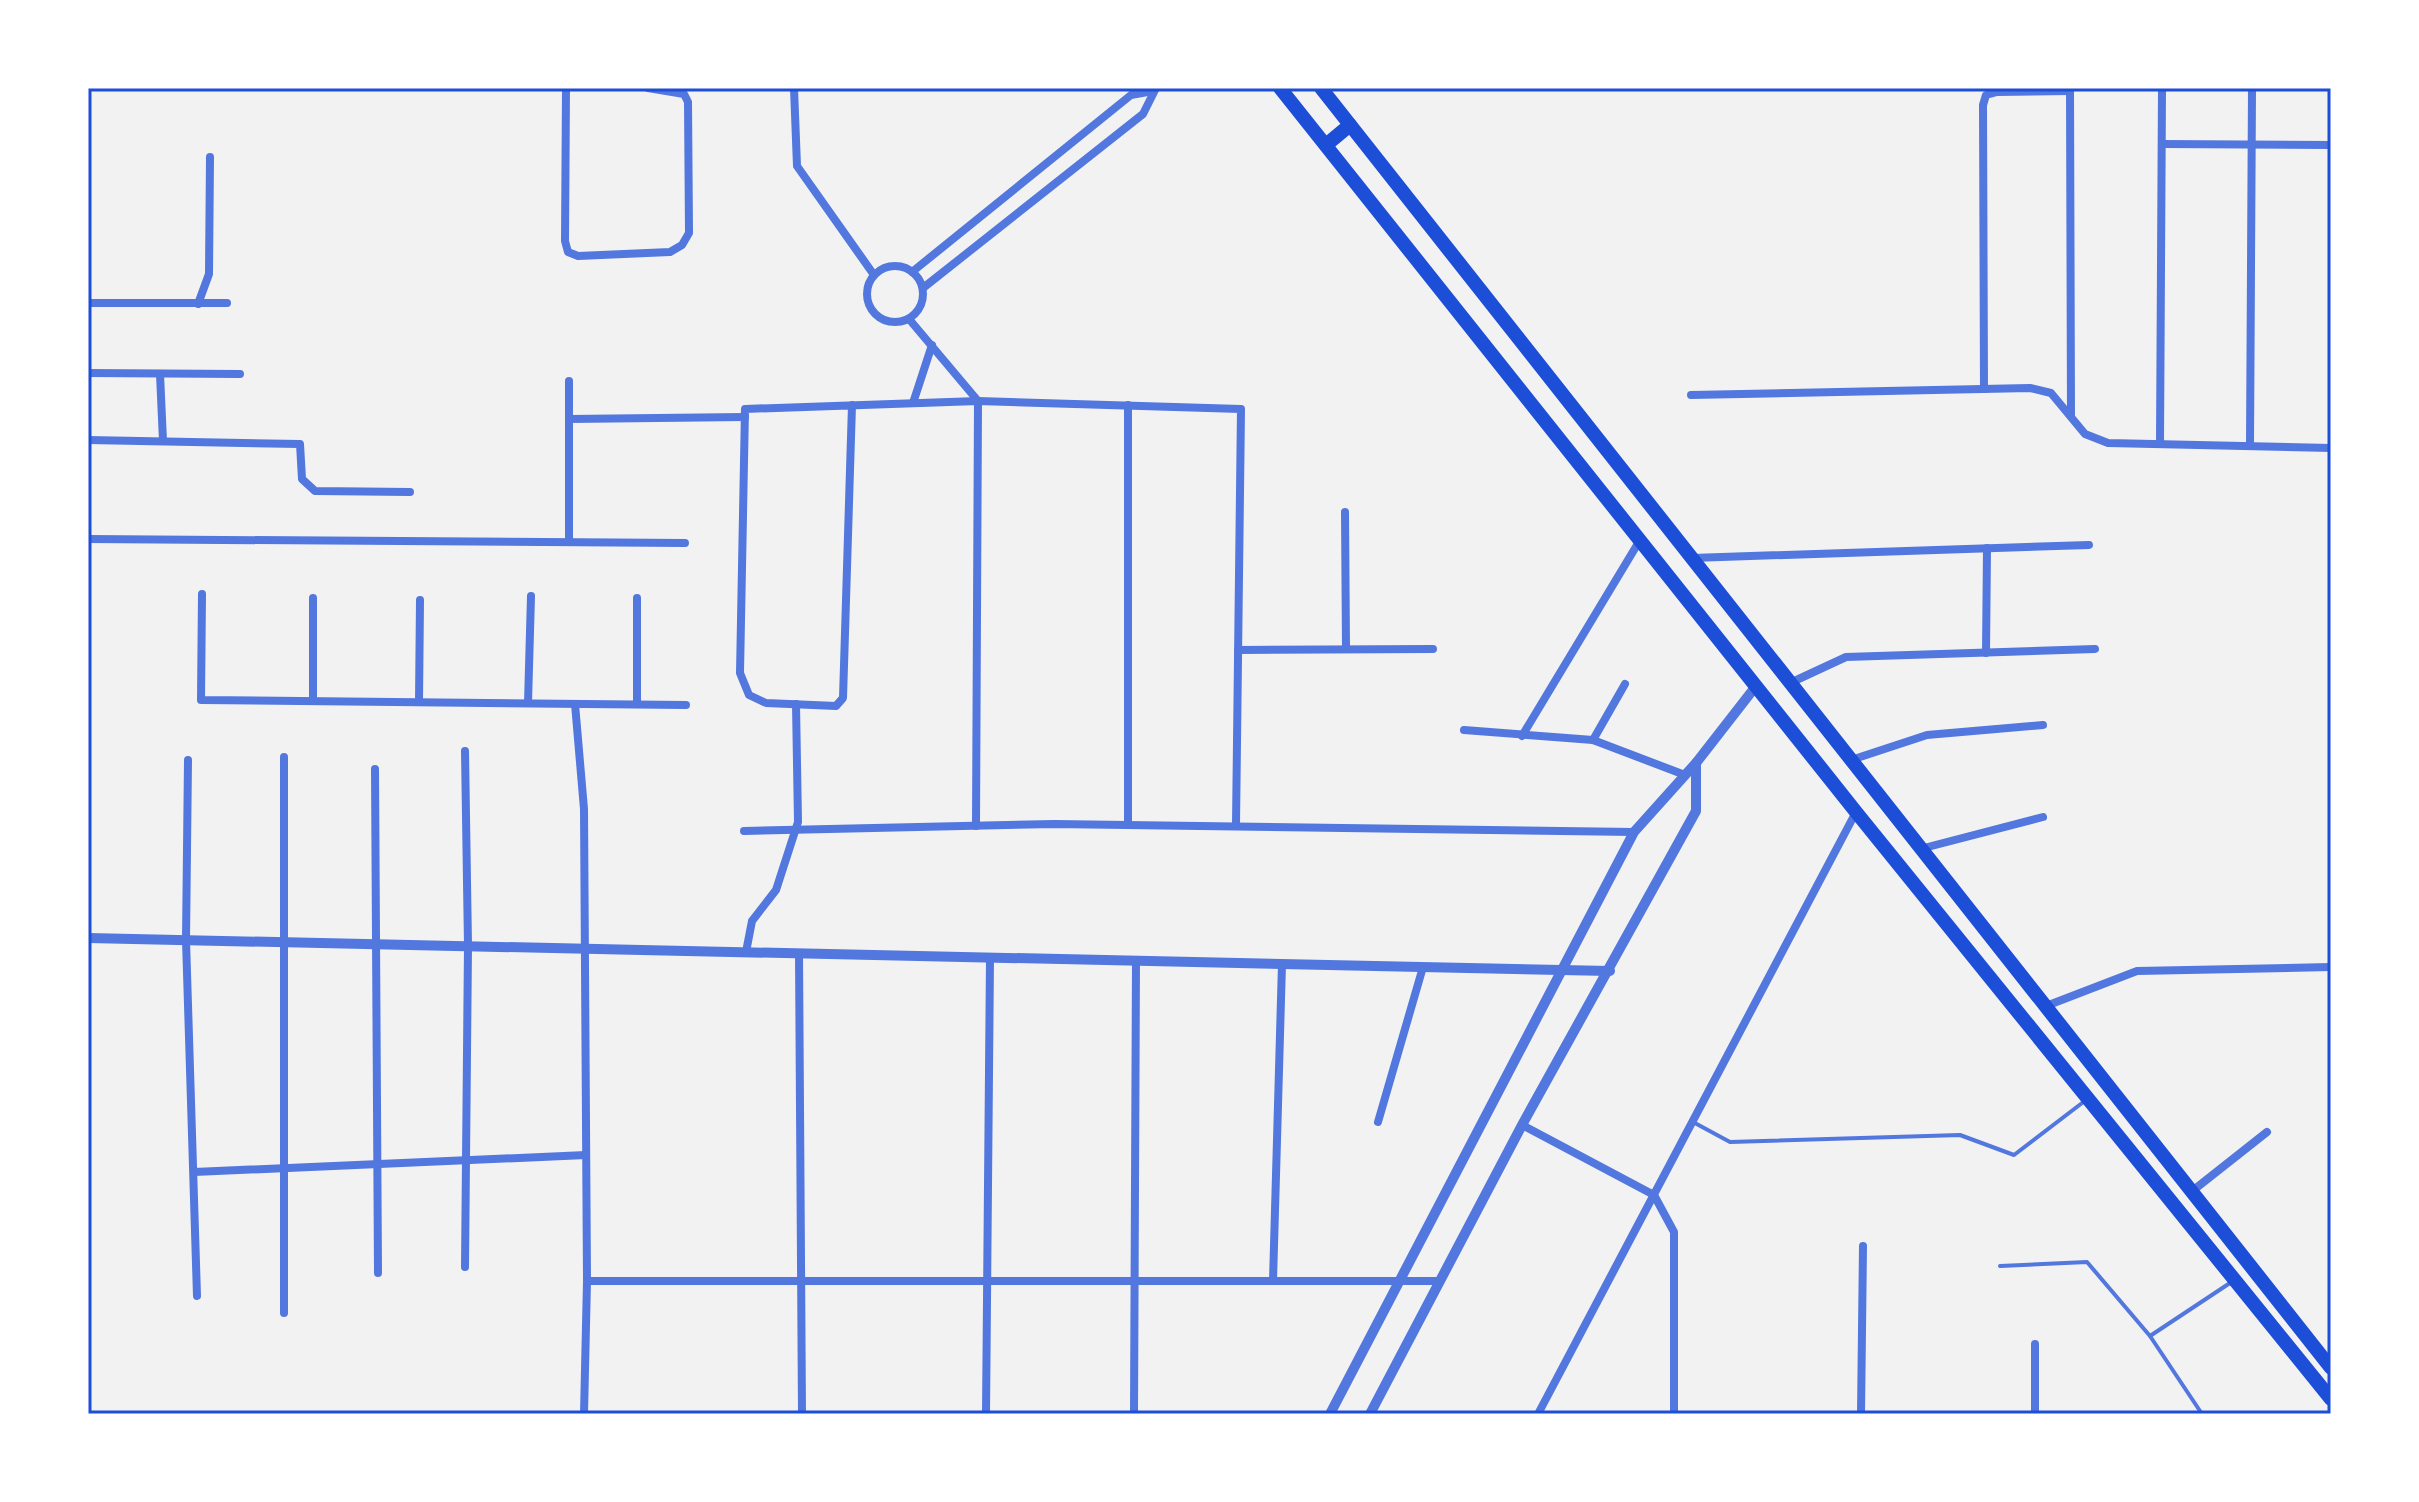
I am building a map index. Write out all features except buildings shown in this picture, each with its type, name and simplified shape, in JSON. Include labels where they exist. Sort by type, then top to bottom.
[{"type":"highway","points":[[1280,88],[1856,812],[2331,1399]]},
{"type":"highway","points":[[1321,88],[2331,1368]]},
{"type":"highway","points":[[1326,145],[1350,125]]},
{"type":"street","points":[[566,88],[565,241],[568,252],[578,256],[670,252],[682,245],[689,233],[688,102],[684,94],[648,88]]},
{"type":"street","points":[[794,88],[797,166],[874,275]]},
{"type":"street","points":[[2160,444],[2162,88]]},
{"type":"street","points":[[2250,446],[2252,88]]},
{"type":"street","points":[[1984,389],[1983,105],[1986,95],[1997,92],[2070,89],[2071,417]]},
{"type":"street","points":[[912,272],[1131,95],[1154,90]]},
{"type":"street","points":[[923,288],[912,272],[893,266],[874,275],[867,296],[877,316],[888,321],[909,319],[918,311],[923,288],[1143,114],[1154,90]]},
{"type":"street","points":[[2162,144],[2331,145]]},
{"type":"street","points":[[198,304],[209,274],[210,157]]},
{"type":"street","points":[[88,303],[227,303]]},
{"type":"street","points":[[909,319],[978,401],[976,826]]},
{"type":"street","points":[[913,403],[932,345]]},
{"type":"street","points":[[88,373],[240,374]]},
{"type":"street","points":[[160,374],[163,441]]},
{"type":"street","points":[[569,381],[569,542]]},
{"type":"street","points":[[1691,395],[2030,388],[2051,393],[2085,434],[2108,443],[2331,448]]},
{"type":"street","points":[[852,405],[846,686],[843,698],[836,706],[766,703],[749,695],[740,673],[745,409],[852,405],[978,401],[1241,409],[1236,825]]},
{"type":"street","points":[[1128,405],[1128,825]]},
{"type":"street","points":[[569,419],[745,417]]},
{"type":"street","points":[[88,440],[300,444],[302,479],[315,491],[410,492]]},
{"type":"street","points":[[1345,512],[1346,649]]},
{"type":"street","points":[[88,539],[685,543]]},
{"type":"street","points":[[1522,736],[1640,540]]},
{"type":"street","points":[[1691,558],[2089,545]]},
{"type":"street","points":[[1986,653],[1987,548]]},
{"type":"street","points":[[202,594],[201,700],[686,705]]},
{"type":"street","points":[[528,703],[531,596]]},
{"type":"street","points":[[313,598],[313,701]]},
{"type":"street","points":[[637,598],[637,704]]},
{"type":"street","points":[[419,702],[420,600]]},
{"type":"street","points":[[1238,650],[1433,649]]},
{"type":"street","points":[[1789,684],[1846,657],[2095,649]]},
{"type":"street","points":[[1593,740],[1625,684]]},
{"type":"street","points":[[1330,1414],[1634,832],[1696,763],[1756,686]]},
{"type":"street","points":[[575,704],[584,809],[587,1281],[584,1414]]},
{"type":"street","points":[[746,952],[752,921],[776,890],[798,822],[796,704]]},
{"type":"street","points":[[1850,760],[1927,735],[2043,725]]},
{"type":"street","points":[[1464,730],[1593,740],[1685,775]]},
{"type":"street","points":[[465,751],[468,946],[465,1267]]},
{"type":"street","points":[[284,757],[284,1313]]},
{"type":"street","points":[[188,760],[186,940],[197,1296]]},
{"type":"street","points":[[1370,1414],[1522,1125],[1696,811],[1696,763]]},
{"type":"street","points":[[375,769],[378,1273]]},
{"type":"street","points":[[1538,1414],[1856,812]]},
{"type":"street","points":[[1920,849],[2043,817]]},
{"type":"street","points":[[744,831],[1236,825],[1634,832]]},
{"type":"street","points":[[88,938],[1610,971]]},
{"type":"street","points":[[799,953],[804,1281],[802,1414]]},
{"type":"street","points":[[986,1414],[990,958]]},
{"type":"street","points":[[1134,1414],[1136,961]]},
{"type":"street","points":[[1273,1281],[1282,964]]},
{"type":"street","points":[[1378,1122],[1423,967]]},
{"type":"street","points":[[2045,1007],[2137,971],[2331,967]]},
{"type":"street","points":[[1522,1125],[1654,1195],[1674,1232],[1674,1414]]},
{"type":"street","points":[[2191,1192],[2267,1132]]},
{"type":"street","points":[[194,1172],[586,1155]]},
{"type":"street","points":[[1861,1414],[1863,1246]]},
{"type":"street","points":[[587,1281],[1438,1281]]},
{"type":"street","points":[[2035,1344],[2035,1414]]},
{"type":"lane","points":[[1693,1122],[1730,1142],[1960,1135],[2014,1155],[2088,1098]]},
{"type":"lane","points":[[2000,1266],[2087,1262],[2150,1336],[2202,1414]]},
{"type":"lane","points":[[2150,1336],[2235,1280]]}]
